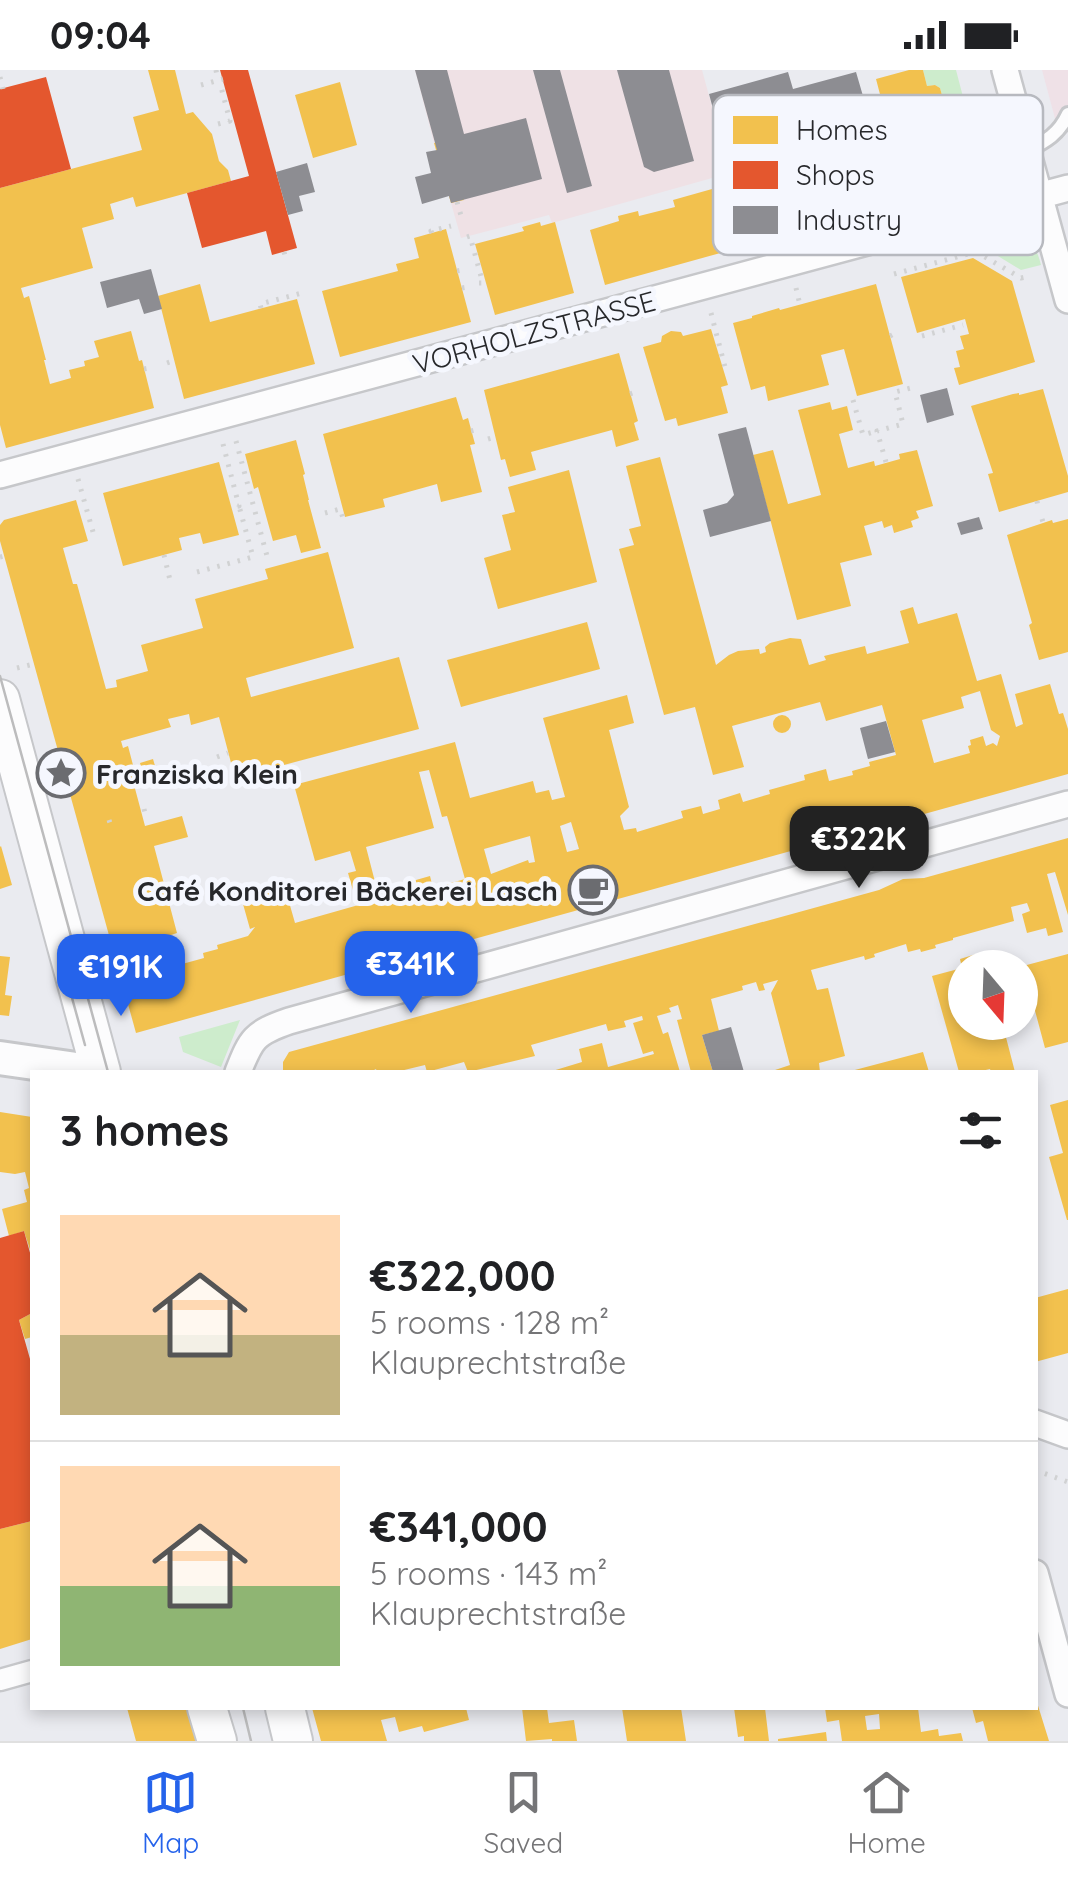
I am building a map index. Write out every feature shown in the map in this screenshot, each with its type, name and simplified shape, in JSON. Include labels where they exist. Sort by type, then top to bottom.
[{"type":"main road","points":[[0,699],[98,1070]]},
{"type":"main road","points":[[208,1710],[216,1741]]},
{"type":"main road","points":[[285,1710],[293,1741]]},
{"type":"street","points":[[1005,70],[1012,95]]},
{"type":"street","name":"VORHOLZSTRASSE","points":[[1043,195],[1068,188]]},
{"type":"street","points":[[1043,207],[1068,300]]},
{"type":"street","name":"VORHOLZSTRASSE","points":[[0,475],[819,255]]},
{"type":"street","points":[[239,1070],[258,1034],[289,1021],[1068,804]]},
{"type":"street","points":[[0,1058],[85,1070]]},
{"type":"street","points":[[1038,1425],[1068,1435]]},
{"type":"street","points":[[1038,1584],[1068,1694]]},
{"type":"street","points":[[0,1680],[30,1672]]},
{"type":"lane","points":[[1043,143],[1062,128],[1068,114]]},
{"type":"path","points":[[0,77],[3,88]]},
{"type":"path","points":[[201,86],[219,78],[230,121],[218,124]]},
{"type":"path","points":[[457,202],[462,220]]},
{"type":"path","points":[[432,233],[431,230],[451,226]]},
{"type":"path","points":[[467,237],[470,236],[477,258],[479,283]]},
{"type":"path","points":[[284,252],[287,262]]},
{"type":"path","points":[[894,274],[970,255]]},
{"type":"path","points":[[703,286],[724,372]]},
{"type":"path","points":[[261,308],[260,304],[302,293]]},
{"type":"path","points":[[922,336],[963,325]]},
{"type":"path","points":[[853,400],[863,435],[903,424],[894,392],[911,388]]},
{"type":"path","points":[[222,415],[267,556]]},
{"type":"path","points":[[197,572],[253,557],[235,507],[222,415]]},
{"type":"path","points":[[877,431],[886,462]]},
{"type":"path","points":[[71,456],[94,539]]},
{"type":"path","points":[[252,502],[262,500]]},
{"type":"path","points":[[325,513],[340,508],[343,518]]},
{"type":"path","points":[[256,518],[266,515]]},
{"type":"path","points":[[164,555],[170,580]]},
{"type":"path","points":[[217,756],[228,753]]},
{"type":"path","points":[[1038,1471],[1068,1482]]},
{"type":"shaded area","points":[[415,70],[702,70],[713,110],[713,178],[552,223],[549,215],[461,238],[451,203],[464,200],[464,135],[434,143]]},
{"type":"shaded area","points":[[1042,70],[1068,70],[1068,132],[1057,126]]},
{"type":"green space","points":[[923,70],[956,70],[963,95],[942,95],[940,88],[927,86]]},
{"type":"green space","points":[[996,255],[1037,255],[1041,265],[1021,270]]},
{"type":"green space","points":[[240,1020],[221,1067],[183,1052],[179,1037]]},
{"type":"building: Homes","points":[[148,70],[175,70],[186,114],[193,112],[212,134],[219,161],[228,170],[231,181],[136,207],[133,197],[110,204],[114,219],[82,228],[93,268],[21,288],[24,298],[29,296],[50,384],[71,378],[69,370],[99,357],[94,341],[131,331],[154,408],[6,448],[0,425],[0,188],[142,150],[133,117],[159,110]]},
{"type":"building: Homes","points":[[923,70],[927,86],[940,88],[942,95],[880,95],[876,79]]},
{"type":"building: Homes","points":[[340,82],[357,145],[313,158],[295,95]]},
{"type":"building: Homes","points":[[464,134],[472,164],[455,168],[464,200],[451,203],[434,143]]},
{"type":"building: Homes","points":[[713,189],[713,255],[605,285],[590,230],[619,221],[618,216],[638,211],[639,216],[675,207],[673,200]]},
{"type":"building: Homes","points":[[540,222],[541,226],[555,222],[574,293],[495,315],[475,244],[524,231],[522,227]]},
{"type":"building: Homes","points":[[446,229],[471,322],[340,357],[322,291],[398,271],[396,264],[419,258],[414,238]]},
{"type":"building: Homes","points":[[973,258],[1012,281],[1035,362],[959,385],[954,368],[960,367],[956,351],[964,349],[960,336],[969,334],[965,319],[917,333],[901,277]]},
{"type":"building: Homes","points":[[200,284],[210,322],[297,299],[315,364],[184,399],[158,296]]},
{"type":"building: Homes","points":[[876,284],[903,384],[857,396],[844,349],[821,355],[829,385],[768,401],[765,386],[751,390],[733,323]]},
{"type":"building: Homes","points":[[711,329],[728,385],[721,387],[728,413],[678,426],[676,418],[665,421],[643,347],[661,342],[662,336],[671,331],[683,336]]},
{"type":"building: Homes","points":[[619,353],[638,421],[634,423],[639,440],[616,447],[612,430],[531,452],[536,470],[510,477],[505,459],[501,460],[484,390]]},
{"type":"building: Homes","points":[[1043,389],[1068,476],[1068,492],[999,512],[988,474],[993,473],[971,406]]},
{"type":"building: Homes","points":[[456,397],[463,420],[468,418],[475,444],[470,445],[482,492],[441,502],[437,484],[383,499],[385,507],[345,517],[323,434]]},
{"type":"building: Homes","points":[[830,402],[832,410],[847,406],[853,430],[839,434],[848,468],[874,461],[875,466],[917,450],[933,506],[916,511],[919,518],[911,521],[913,527],[894,533],[892,525],[884,528],[882,521],[864,526],[872,555],[840,563],[851,606],[797,620],[753,455],[773,450],[788,504],[821,495],[798,410]]},
{"type":"building: Homes","points":[[296,440],[321,548],[301,553],[296,535],[273,541],[245,454]]},
{"type":"building: Homes","points":[[660,457],[716,665],[738,651],[759,649],[760,654],[766,652],[770,643],[790,638],[801,639],[809,665],[826,660],[824,656],[865,646],[867,654],[909,643],[900,611],[913,607],[918,624],[957,613],[977,681],[1001,674],[1016,727],[1023,724],[1015,694],[1050,684],[1068,729],[1068,774],[136,1033],[0,541],[4,520],[76,500],[88,541],[63,548],[106,689],[117,687],[116,680],[148,671],[141,645],[203,628],[195,599],[268,579],[265,569],[328,552],[354,648],[246,678],[251,697],[399,657],[419,729],[235,778],[219,717],[191,725],[189,714],[168,719],[171,727],[121,741],[123,748],[128,746],[133,765],[129,766],[145,826],[182,816],[188,837],[154,846],[177,933],[171,935],[175,947],[170,948],[175,966],[204,958],[203,953],[218,949],[217,945],[248,936],[255,927],[250,929],[243,904],[247,899],[285,888],[295,923],[362,904],[360,896],[355,897],[348,873],[356,871],[350,851],[315,861],[294,785],[455,742],[470,798],[533,781],[536,793],[549,790],[552,800],[565,797],[543,718],[627,695],[634,723],[609,730],[629,807],[620,816],[624,830],[636,828],[637,832],[683,818],[681,811],[701,806],[703,814],[720,809],[718,800],[740,793],[743,802],[770,794],[769,790],[805,780],[804,775],[826,769],[829,781],[853,775],[852,771],[870,766],[869,762],[896,755],[882,705],[826,721],[820,702],[732,726],[744,767],[713,775],[695,707],[664,715],[619,549],[634,545],[629,529],[641,526],[626,466]],"holes":[[[980,691],[991,730],[1000,736],[997,746],[986,746],[983,736],[970,740],[970,753],[934,763],[922,720],[964,708],[961,697]],[[429,770],[465,879],[433,888],[430,876],[409,882],[412,893],[380,901],[366,847],[434,828],[419,772]],[[571,822],[579,849],[567,852],[560,826]],[[530,836],[535,862],[528,860],[491,874],[484,849]]]},
{"type":"building: Homes","points":[[219,462],[239,535],[203,544],[200,533],[179,538],[182,550],[123,566],[103,493]]},
{"type":"building: Homes","points":[[569,470],[597,582],[498,609],[484,558],[511,550],[502,515],[515,512],[508,487]]},
{"type":"building: Homes","points":[[1068,519],[1068,652],[1039,660],[1007,535],[1052,520],[1053,523]]},
{"type":"building: Homes","points":[[587,622],[600,669],[461,707],[447,660]]},
{"type":"building: Homes","points":[[782,715],[789,717],[789,731],[782,733],[775,731],[773,724],[775,717]]},
{"type":"building: Homes","points":[[153,759],[160,783],[147,786],[140,763]]},
{"type":"building: Homes","points":[[1068,838],[1068,915],[1055,872],[1047,874],[1063,932],[1048,936],[1046,928],[1027,933],[1022,914],[1030,911],[1027,903],[1011,907],[1014,921],[953,938],[935,945],[936,948],[908,952],[906,944],[865,960],[864,956],[811,970],[817,990],[828,988],[845,1056],[819,1063],[820,1070],[775,1070],[790,1065],[771,993],[778,980],[763,984],[765,990],[759,991],[756,982],[711,999],[719,1031],[702,1035],[712,1070],[690,1070],[677,1020],[682,1019],[678,1005],[657,1016],[663,1034],[668,1032],[679,1070],[556,1070],[582,1062],[579,1049],[602,1043],[608,1067],[654,1054],[643,1054],[633,1023],[643,1020],[642,1016],[624,1021],[626,1027],[608,1031],[606,1024],[531,1045],[535,1056],[476,1070],[467,1070],[464,1062],[434,1070],[426,1070],[425,1065],[404,1070],[283,1070],[289,1052],[879,890],[903,879],[924,878]]},
{"type":"building: Homes","points":[[0,847],[12,885],[0,889]]},
{"type":"building: Homes","points":[[1068,954],[1068,1042],[1045,1048],[1038,1022],[1038,962]]},
{"type":"building: Homes","points":[[0,956],[10,957],[5,995],[12,996],[9,1016],[0,1015]]},
{"type":"building: Homes","points":[[948,972],[948,1033],[932,976]]},
{"type":"building: Homes","points":[[950,1040],[1007,1040],[1014,1070],[958,1070]]},
{"type":"building: Homes","points":[[923,1052],[928,1070],[855,1070]]},
{"type":"building: Homes","points":[[1068,1100],[1067,1220],[1049,1157],[1063,1153],[1050,1105]]},
{"type":"building: Homes","points":[[0,1112],[30,1117],[30,1250],[24,1231],[9,1236],[2,1209],[27,1202],[25,1172],[0,1172]]},
{"type":"building: Homes","points":[[1068,1289],[1068,1353],[1038,1361],[1038,1297]]},
{"type":"building: Homes","points":[[30,1314],[30,1338],[25,1339],[19,1320]]},
{"type":"building: Homes","points":[[30,1522],[30,1640],[0,1649],[0,1529]]},
{"type":"building: Homes","points":[[1038,1706],[1049,1741],[988,1741],[983,1721],[976,1723],[973,1710],[1038,1710]]},
{"type":"building: Homes","points":[[128,1710],[191,1710],[200,1741],[136,1741]]},
{"type":"building: Homes","points":[[313,1710],[466,1710],[469,1720],[424,1732],[422,1726],[399,1732],[395,1717],[381,1720],[387,1741],[321,1741]]},
{"type":"building: Homes","points":[[522,1710],[547,1710],[549,1723],[574,1720],[577,1741],[526,1741]]},
{"type":"building: Homes","points":[[622,1710],[681,1710],[686,1741],[627,1741]]},
{"type":"building: Homes","points":[[734,1710],[765,1710],[769,1741],[744,1741],[744,1736],[738,1737]]},
{"type":"building: Homes","points":[[825,1710],[918,1710],[921,1732],[938,1729],[939,1736],[961,1733],[963,1741],[842,1741],[839,1720],[827,1722]],"holes":[[[879,1714],[880,1729],[867,1730],[865,1716]]]},
{"type":"building: Homes","points":[[826,1732],[827,1741],[778,1741],[778,1739]]},
{"type":"building: Shops","points":[[220,70],[248,70],[297,248],[272,255],[266,231],[202,248],[187,193],[249,176]]},
{"type":"building: Shops","points":[[46,77],[71,169],[0,188],[0,89]]},
{"type":"building: Shops","points":[[24,1231],[30,1253],[30,1314],[19,1320],[30,1359],[30,1522],[0,1529],[0,1238]]},
{"type":"building: Industry","points":[[415,70],[447,70],[464,134],[526,118],[542,179],[451,203],[449,196],[422,204],[415,177],[431,173],[426,152],[437,150]]},
{"type":"building: Industry","points":[[533,70],[560,70],[592,186],[567,193]]},
{"type":"building: Industry","points":[[617,70],[669,70],[694,161],[654,172],[644,167]]},
{"type":"building: Industry","points":[[788,72],[793,89],[856,72],[863,95],[713,95],[713,109],[709,94]]},
{"type":"building: Industry","points":[[307,163],[315,192],[299,196],[303,211],[288,215],[276,172]]},
{"type":"building: Industry","points":[[151,269],[162,309],[144,314],[139,299],[107,308],[100,282]]},
{"type":"building: Industry","points":[[947,388],[954,415],[927,423],[920,395]]},
{"type":"building: Industry","points":[[746,427],[771,521],[710,537],[703,510],[727,503],[734,495],[718,434]]},
{"type":"building: Industry","points":[[979,517],[983,529],[961,535],[957,523]]},
{"type":"building: Industry","points":[[886,721],[895,752],[868,759],[860,728]]},
{"type":"building: Industry","points":[[731,1027],[743,1070],[712,1070],[702,1035]]},
{"type":"tram line","points":[[0,676],[107,1070]]},
{"type":"tram line","points":[[61,958],[85,1045]]},
{"type":"tram line","points":[[243,1710],[251,1741]]},
{"type":"place","name":"Franziska Klein","points":[[61,773]]},
{"type":"place","name":"Café Konditorei Bäckerei Lasch","points":[[593,890]]}]
